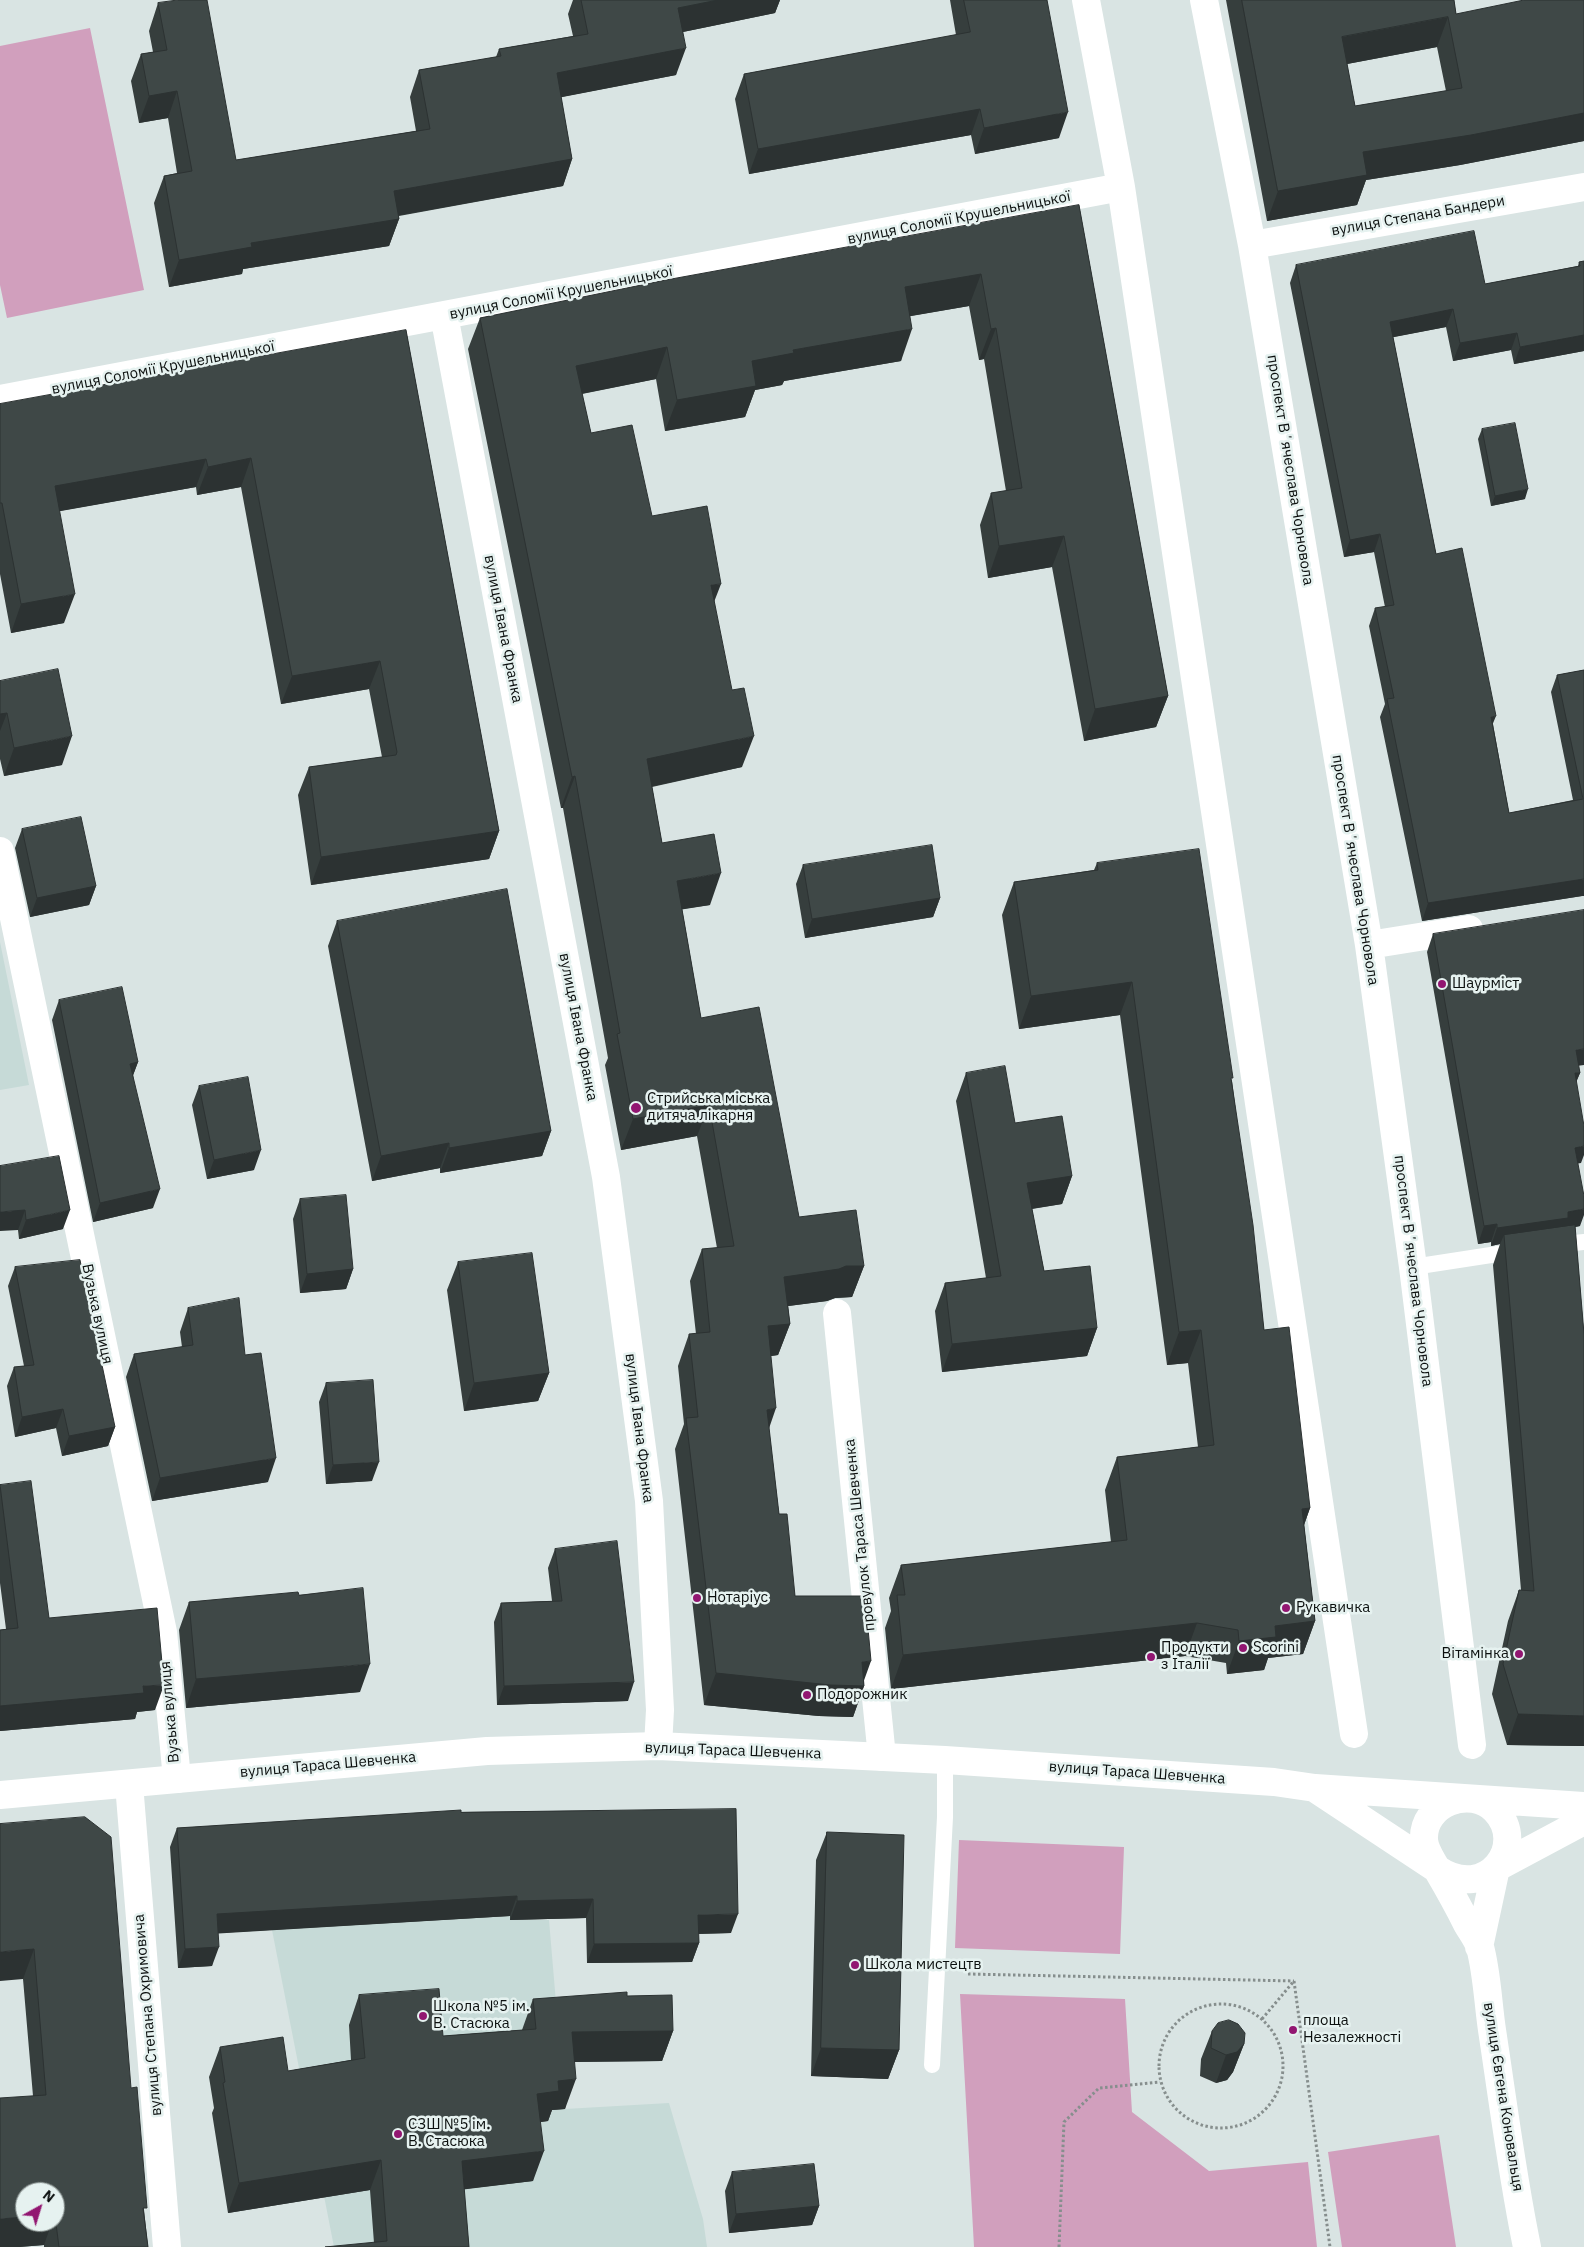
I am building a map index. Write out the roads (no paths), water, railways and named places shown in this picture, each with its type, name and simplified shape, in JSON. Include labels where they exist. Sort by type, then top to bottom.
[{"type":"street","points":[[1086,0],[1121,187],[1354,1734]]},
{"type":"street","name":"проспект Вʼячеслава Чорновола","points":[[1204,0],[1252,245],[1369,945],[1413,1267],[1472,1745]]},
{"type":"street","name":"вулиця Соломії Крушельницької","points":[[0,399],[1121,187]]},
{"type":"street","name":"вулиця Степана Бандери","points":[[1252,245],[1584,187]]},
{"type":"street","name":"вулиця Івана Франка","points":[[444,315],[606,1177],[649,1501],[660,1710],[658,1746]]},
{"type":"street","name":"Вузька вулиця","points":[[0,851],[163,1632],[176,1779]]},
{"type":"street","points":[[1369,945],[1496,925]]},
{"type":"street","name":"провулок Тараса Шевченка","points":[[837,1314],[882,1757]]},
{"type":"street","name":"вулиця Тараса Шевченка","points":[[0,1795],[487,1751],[658,1746],[945,1760],[1274,1782],[1314,1788],[1584,1806]]},
{"type":"street","name":"вулиця Степана Охримовича","points":[[129,1784],[167,2247]]},
{"type":"street","name":"вулиця Євгена Коновальця","points":[[1314,1788],[1437,1869],[1480,1946],[1527,2247]]},
{"type":"street","name":"вулиця Тараса Шевченка","points":[[1437,1869],[1428,1855],[1424,1840],[1428,1824],[1436,1810],[1450,1801],[1466,1798],[1481,1800],[1495,1810],[1505,1823],[1508,1838],[1504,1855],[1496,1868]]},
{"type":"street","points":[[1437,1869],[1450,1878],[1466,1881],[1483,1877],[1496,1868],[1584,1821]]},
{"type":"street","name":"вулиця Євгена Коновальця","points":[[1480,1946],[1496,1868]]},
{"type":"lane","points":[[1413,1267],[1584,1242]]},
{"type":"lane","points":[[932,2065],[945,1816],[945,1760]]},
{"type":"place","name":"Шаурміст","points":[[1442,984]]},
{"type":"place","name":"Стрийська міська дитяча лікарня","points":[[636,1108]]},
{"type":"place","name":"Нотаріус","points":[[697,1598]]},
{"type":"place","name":"Рукавичка","points":[[1286,1608]]},
{"type":"place","name":"Scorini","points":[[1243,1648]]},
{"type":"place","name":"Вітамінка","points":[[1519,1654]]},
{"type":"place","name":"Продукти з Італії","points":[[1151,1657]]},
{"type":"place","name":"Подорожник","points":[[807,1695]]},
{"type":"place","name":"Школа мистецтв","points":[[855,1965]]},
{"type":"place","name":"Школа №5 ім. В. Стасюка","points":[[423,2016]]},
{"type":"place","name":"площа Незалежності","points":[[1293,2030]]},
{"type":"place","name":"СЗШ №5 ім. В. Стасюка","points":[[398,2134]]}]
